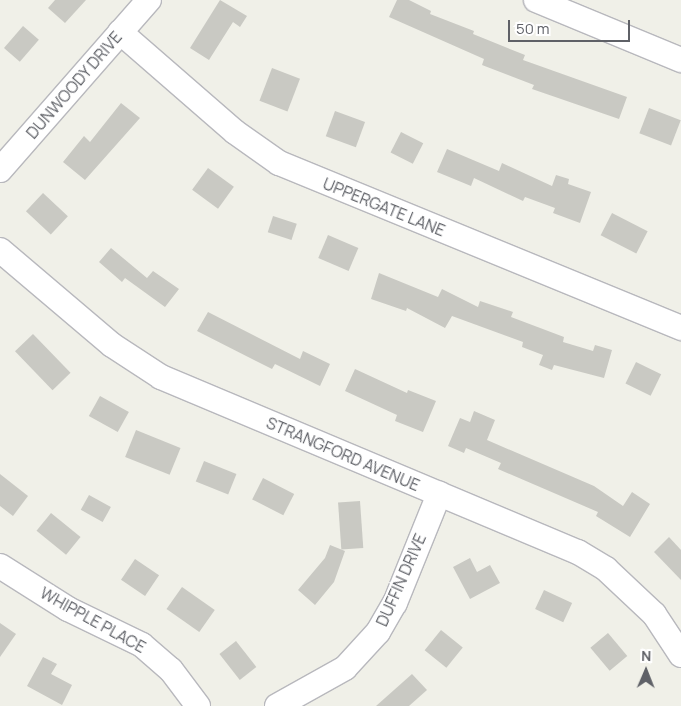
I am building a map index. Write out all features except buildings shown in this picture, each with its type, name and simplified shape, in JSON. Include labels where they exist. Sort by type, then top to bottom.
[{"type":"street","name":"DUNWOODY DRIVE","points":[[0,170],[149,0]]},
{"type":"street","points":[[536,0],[681,60]]},
{"type":"street","name":"UPPERGATE LANE","points":[[120,32],[235,132],[279,163],[681,328]]},
{"type":"street","name":"STRANGFORD AVENUE","points":[[0,250],[112,345],[161,377],[578,552],[606,569],[654,614],[681,656]]},
{"type":"street","name":"DUFFIN DRIVE","points":[[277,706],[344,668],[378,632],[395,603],[438,494]]},
{"type":"street","name":"WHIPPLE PLACE","points":[[0,566],[68,609],[142,645],[171,670],[198,706]]}]
